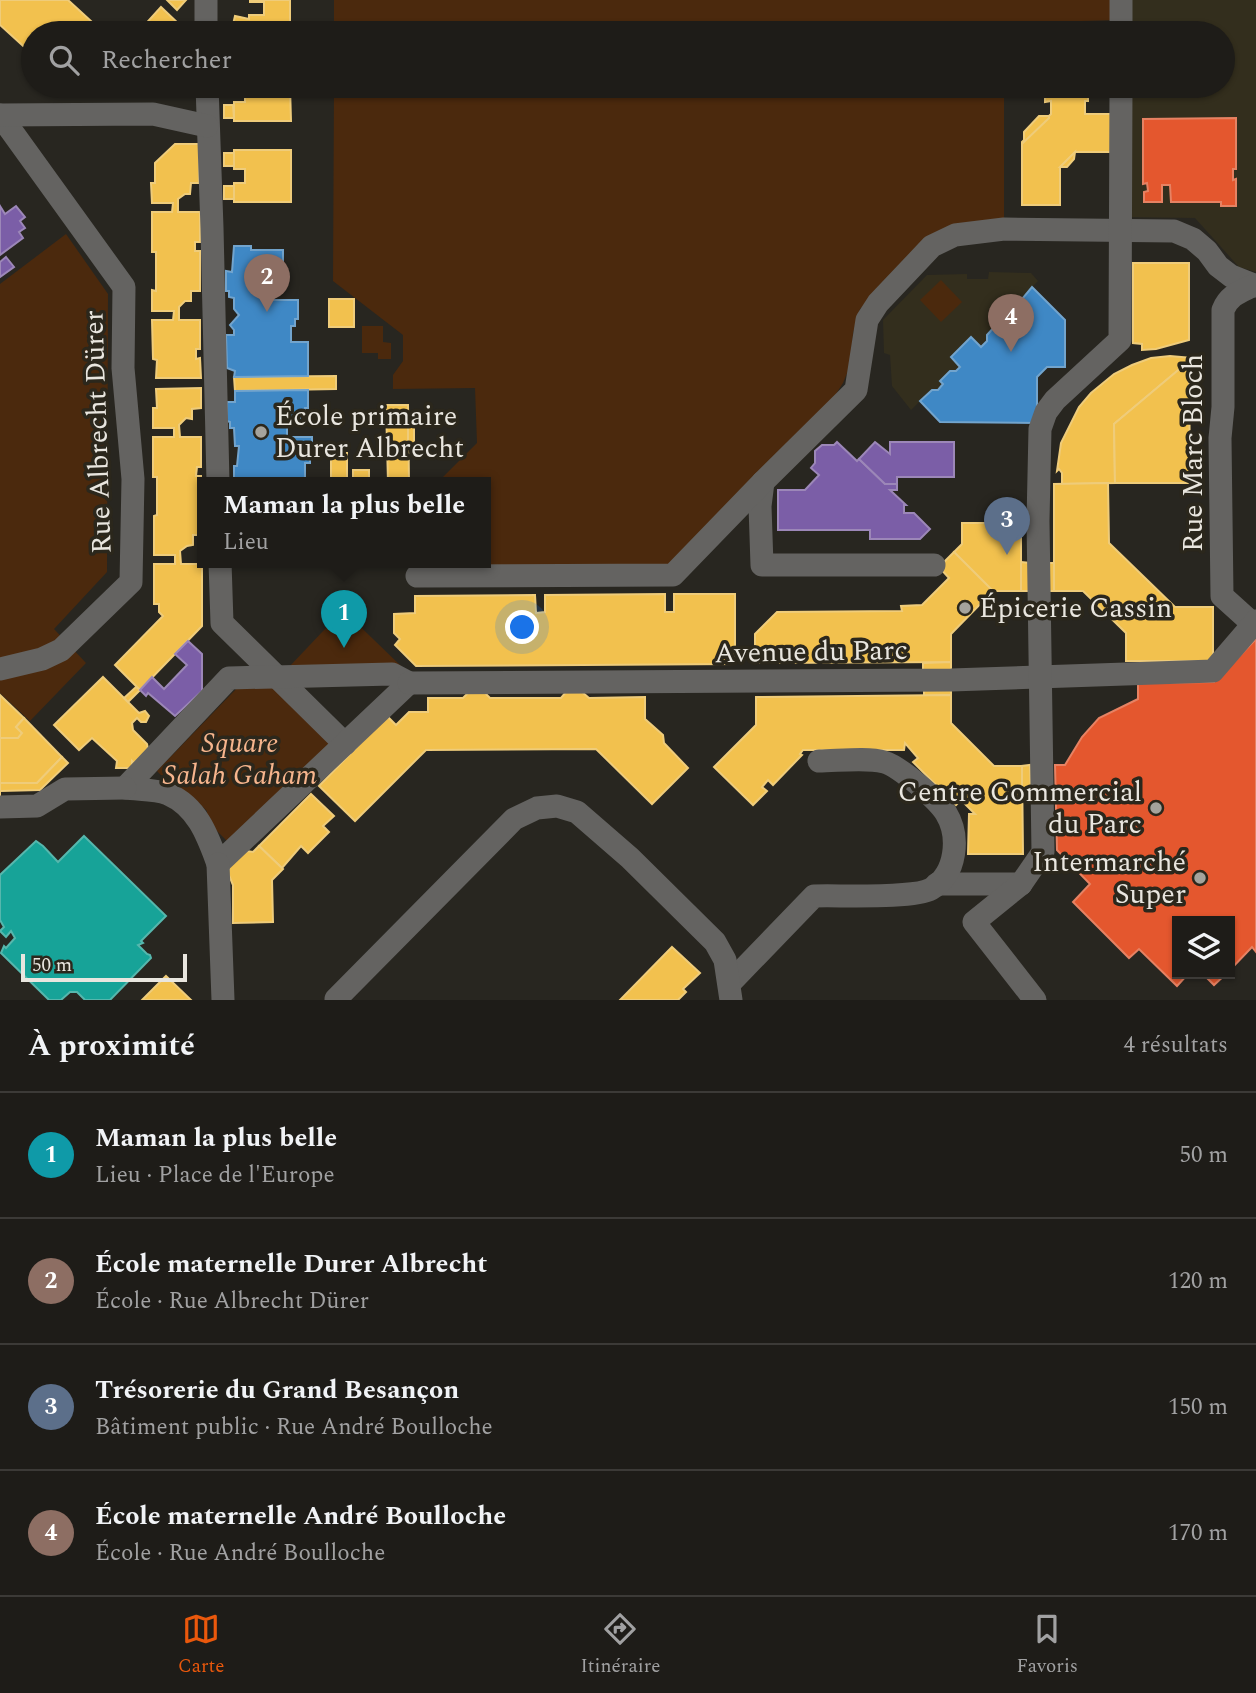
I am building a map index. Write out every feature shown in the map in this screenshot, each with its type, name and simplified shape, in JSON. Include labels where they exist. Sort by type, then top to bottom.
[{"type":"street","points":[[206,0],[206,21]]},
{"type":"street","points":[[1121,0],[1121,21]]},
{"type":"street","points":[[207,98],[218,477]]},
{"type":"street","points":[[1035,1000],[974,922],[1021,884],[1043,852],[1038,521],[1040,429],[1046,412],[1055,400],[1120,340],[1121,98]]},
{"type":"street","points":[[0,115],[152,114],[207,126]]},
{"type":"street","name":"Rue Albrecht Dürer","points":[[0,115],[124,287],[123,368],[134,480],[131,582],[61,650],[42,659],[0,669]]},
{"type":"street","points":[[417,576],[673,575],[856,390],[867,320],[878,303],[932,246],[955,235],[1004,229],[1174,231],[1193,239],[1231,276],[1255,286]]},
{"type":"street","name":"Rue Marc Bloch","points":[[1213,671],[1255,622],[1222,596],[1220,438],[1223,407],[1223,310],[1227,300],[1234,294],[1255,286]]},
{"type":"street","points":[[763,482],[760,506],[762,565],[934,565]]},
{"type":"street","points":[[220,568],[222,623],[345,744]]},
{"type":"street","name":"Avenue du Parc","points":[[125,788],[229,678],[392,674],[409,683],[747,683],[1213,671]]},
{"type":"street","points":[[218,864],[409,683]]},
{"type":"street","points":[[730,992],[814,896],[914,894],[932,889],[950,871],[954,854],[953,832],[945,812],[900,769],[882,761],[819,761]]},
{"type":"street","points":[[0,807],[37,806],[65,789],[125,788],[168,794],[186,807],[199,820],[218,864],[223,1000]]},
{"type":"street","points":[[336,999],[514,819],[537,808],[557,806],[577,812],[630,858],[715,942],[725,960],[730,992]]},
{"type":"street","points":[[937,884],[1021,884]]},
{"type":"shaded area","points":[[1119,0],[1256,0],[1256,272],[1239,267],[1195,218],[1120,217],[1119,98],[1235,98],[1235,21],[1119,21]]},
{"type":"shaded area","points":[[989,272],[1031,273],[1038,281],[1032,287],[1065,320],[1065,367],[1047,367],[1037,377],[1037,423],[940,422],[920,401],[911,410],[892,386],[890,355],[884,353],[883,320],[927,275],[967,274],[967,279],[988,279]]},
{"type":"green space","points":[[334,0],[1119,0],[1119,20],[334,21]]},
{"type":"green space","points":[[334,98],[1004,98],[1004,225],[944,228],[888,280],[860,309],[853,333],[850,366],[834,397],[673,567],[491,568],[491,477],[443,477],[477,443],[475,388],[393,389],[393,375],[403,361],[403,335],[333,281]]},
{"type":"green space","points":[[66,234],[108,294],[107,572],[54,629],[86,663],[30,721],[0,693],[0,284]]},
{"type":"green space","points":[[941,280],[962,302],[941,322],[920,300]]},
{"type":"green space","points":[[362,326],[383,326],[383,342],[391,343],[391,359],[378,359],[378,353],[362,353]]},
{"type":"green space","points":[[343,610],[401,666],[289,667]]},
{"type":"green space","name":"Square Salah Gaham","points":[[240,685],[280,686],[331,742],[230,844],[207,821],[207,811],[192,796],[182,797],[157,771]]},
{"type":"building: Logements","points":[[0,0],[68,0],[91,21],[21,21],[21,44],[0,25]]},
{"type":"building: Logements","points":[[167,0],[186,0],[177,10]]},
{"type":"building: Logements","points":[[290,0],[290,21],[234,21],[235,16],[249,19],[249,15],[264,15],[264,2],[250,2]]},
{"type":"building: Logements","points":[[161,7],[176,21],[148,21]]},
{"type":"building: Logements","points":[[245,98],[290,98],[291,121],[234,121],[234,102],[245,102]]},
{"type":"building: Logements","points":[[1045,98],[1088,98],[1088,101],[1085,101],[1085,114],[1112,114],[1112,152],[1075,152],[1060,167],[1060,205],[1022,205],[1022,142],[1051,114],[1051,101],[1045,102]]},
{"type":"building: Logements","points":[[224,105],[233,105],[234,118],[224,118]]},
{"type":"building: Logements","points":[[1039,116],[1049,118],[1024,142],[1024,132]]},
{"type":"building: Logements","points":[[175,144],[199,144],[199,183],[191,183],[190,194],[178,199],[178,212],[200,212],[200,242],[195,242],[195,251],[200,251],[200,291],[191,291],[191,301],[185,301],[179,307],[179,320],[200,320],[200,349],[196,349],[196,359],[200,358],[201,378],[156,378],[157,360],[153,359],[152,320],[173,320],[174,311],[152,311],[152,290],[156,291],[156,252],[152,252],[152,212],[172,212],[173,203],[152,203],[151,183],[155,183],[155,163]]},
{"type":"building: Logements","points":[[234,150],[291,150],[291,202],[234,202],[234,183],[245,183],[245,169],[234,169]]},
{"type":"building: Logements","points":[[1075,152],[1074,159],[1067,167],[1060,167]]},
{"type":"building: Logements","points":[[224,153],[234,153],[234,166],[224,166]]},
{"type":"building: Logements","points":[[224,186],[234,186],[234,199],[224,199]]},
{"type":"building: Logements","points":[[1133,263],[1189,263],[1189,340],[1142,350],[1142,344],[1133,343]]},
{"type":"building: Logements","points":[[329,299],[354,299],[354,327],[329,327]]},
{"type":"building: Logements","points":[[1151,358],[1193,358],[1114,424],[1115,483],[1062,484],[1062,473],[1059,469],[1057,471],[1061,443],[1079,407],[1114,374]]},
{"type":"building: Logements","points":[[1189,361],[1190,483],[1115,483],[1114,424]]},
{"type":"building: Logements","points":[[336,376],[336,389],[235,391],[234,377]]},
{"type":"building: Logements","points":[[201,388],[201,408],[192,409],[192,419],[186,418],[179,425],[180,437],[201,437],[201,467],[197,467],[196,476],[201,476],[197,477],[197,535],[193,535],[193,545],[180,551],[181,564],[197,564],[197,568],[202,568],[202,626],[140,690],[115,665],[163,616],[159,612],[159,604],[154,604],[154,564],[175,564],[175,555],[154,555],[157,477],[153,477],[153,437],[174,437],[174,428],[153,428],[153,408],[157,408],[156,389]]},
{"type":"building: Logements","points":[[386,405],[408,405],[409,477],[388,477]]},
{"type":"building: Logements","points":[[408,415],[414,415],[414,444],[408,444]]},
{"type":"building: Logements","points":[[331,453],[347,453],[347,477],[331,477]]},
{"type":"building: Logements","points":[[353,470],[369,470],[369,477],[353,477]]},
{"type":"building: Logements","points":[[1108,483],[1109,543],[1175,607],[1213,607],[1213,661],[1126,661],[1126,633],[1083,591],[1054,591],[1054,484]]},
{"type":"building: Logements","points":[[962,523],[1021,523],[1021,591],[993,591],[954,552],[962,544]]},
{"type":"building: Logements","points":[[954,552],[993,591],[951,634],[951,662],[755,663],[755,634],[777,612],[902,611],[901,606],[922,605],[949,578],[939,567]]},
{"type":"building: Logements","points":[[1021,562],[1030,563],[1030,591],[1021,591]]},
{"type":"building: Logements","points":[[1046,563],[1054,563],[1054,591],[1046,591]]},
{"type":"building: Logements","points":[[665,594],[665,612],[674,612],[674,594],[735,594],[735,664],[416,666],[395,645],[400,639],[394,633],[394,614],[415,613],[415,596],[535,595],[536,613],[545,612],[545,595]]},
{"type":"building: Logements","points":[[951,662],[951,671],[923,672],[923,663]]},
{"type":"building: Logements","points":[[103,677],[139,713],[145,711],[149,716],[146,722],[137,718],[132,723],[133,730],[147,744],[148,749],[134,763],[132,761],[132,768],[116,768],[117,761],[92,738],[79,750],[54,725]]},
{"type":"building: Logements","points":[[136,687],[140,690],[128,702],[124,698]]},
{"type":"building: Logements","points":[[951,687],[951,695],[924,696],[924,688]]},
{"type":"building: Logements","points":[[566,692],[582,692],[589,698],[645,697],[645,719],[663,735],[664,743],[688,768],[652,804],[596,749],[426,750],[355,821],[319,786],[387,716],[396,725],[409,712],[428,712],[428,698],[463,698],[468,693],[485,693],[490,698],[561,698]]},
{"type":"building: Logements","points":[[0,695],[24,718],[16,727],[22,733],[18,738],[0,738]]},
{"type":"building: Logements","points":[[951,695],[951,723],[994,766],[1022,766],[1023,854],[968,854],[969,814],[975,814],[961,800],[956,805],[913,762],[918,758],[905,743],[904,750],[803,750],[800,754],[802,755],[773,785],[768,780],[762,787],[767,791],[753,805],[714,767],[756,725],[756,697]]},
{"type":"building: Logements","points":[[24,718],[62,757],[37,783],[0,783],[0,738],[18,738],[22,733],[16,727]]},
{"type":"building: Logements","points":[[62,757],[68,763],[40,790],[0,791],[0,783],[37,783]]},
{"type":"building: Logements","points":[[1030,765],[1031,795],[1022,795],[1022,766]]},
{"type":"building: Logements","points":[[311,794],[334,816],[323,826],[329,832],[308,853],[301,846],[282,868],[259,846]]},
{"type":"building: Logements","points":[[259,846],[283,869],[272,880],[273,922],[233,923],[233,885],[228,873],[231,861],[247,851],[253,852]]},
{"type":"building: Logements","points":[[672,947],[700,973],[683,989],[686,992],[678,1000],[620,1000]]},
{"type":"building: Logements","points":[[166,976],[191,1000],[142,1000]]},
{"type":"building: Commerces","points":[[1236,118],[1236,169],[1233,169],[1233,180],[1236,179],[1236,206],[1221,206],[1221,202],[1171,202],[1170,185],[1162,185],[1162,202],[1144,202],[1144,192],[1148,191],[1147,183],[1143,184],[1143,119]]},
{"type":"building: Commerces","name":"Centre Commercial du Parc","points":[[1256,639],[1256,952],[1252,947],[1235,965],[1235,916],[1172,916],[1172,979],[1183,979],[1177,986],[1139,949],[1129,958],[1073,902],[1090,884],[1057,850],[1055,765],[1065,765],[1082,737],[1099,718],[1138,699],[1138,683],[1214,682]]},
{"type":"building: Commerces","points":[[1208,979],[1221,979],[1214,985]]},
{"type":"building: Bureaux","points":[[0,206],[5,214],[16,206],[25,217],[20,221],[25,228],[19,232],[23,238],[0,255]]},
{"type":"building: Bureaux","points":[[6,257],[14,267],[0,277],[0,262]]},
{"type":"building: Bureaux","points":[[837,442],[885,484],[897,484],[897,490],[890,490],[906,505],[904,513],[914,513],[930,529],[920,539],[870,539],[870,530],[778,530],[778,490],[805,490],[819,475],[811,468],[815,463],[815,451],[822,445],[834,445]]},
{"type":"building: Bureaux","points":[[875,442],[890,454],[890,442],[954,442],[954,477],[897,477],[897,484],[885,484],[859,459]]},
{"type":"building: Bureaux","points":[[188,641],[202,654],[202,691],[175,716],[148,693],[146,696],[140,690],[152,677],[164,689],[187,665],[175,654]]},
{"type":"building: Écoles","points":[[234,246],[251,246],[251,250],[283,250],[283,269],[280,269],[280,276],[276,276],[273,300],[298,300],[298,319],[295,319],[295,326],[291,326],[291,342],[308,342],[308,376],[234,377],[235,371],[227,368],[226,335],[234,335],[230,325],[239,315],[234,309],[234,298],[229,297],[229,291],[226,291],[226,271],[232,272]]},
{"type":"building: Écoles","points":[[1032,287],[1065,320],[1065,367],[1047,367],[1037,377],[1037,423],[940,422],[920,401],[932,390],[938,390],[943,384],[940,381],[950,371],[956,371],[960,367],[951,357],[971,337],[981,347],[996,325],[999,328],[1005,322],[1005,316],[1014,308],[1017,311],[1022,305],[1022,299]]},
{"type":"building: Écoles","name":"École primaire Durer Albrecht","points":[[308,390],[308,408],[305,408],[305,415],[300,418],[287,418],[287,437],[312,437],[312,456],[310,463],[305,463],[305,477],[234,477],[239,446],[235,446],[234,428],[230,428],[230,422],[227,421],[227,402],[235,402],[235,391]]},
{"type":"building: Public","points":[[84,836],[166,916],[141,941],[143,943],[138,945],[151,958],[110,1000],[85,1000],[77,992],[70,992],[61,1000],[49,1000],[1,953],[4,946],[6,948],[15,938],[11,931],[6,937],[0,931],[4,927],[0,920],[0,875],[36,841],[58,862]]},
{"type":"place","name":"École maternelle Durer Albrecht","points":[[267,312]]},
{"type":"place","name":"École maternelle André Boulloche","points":[[1011,352]]},
{"type":"place","name":"École primaire Durer Albrecht","points":[[261,432]]},
{"type":"place","name":"Trésorerie du Grand Besançon","points":[[1007,555]]},
{"type":"place","name":"Épicerie Cassin","points":[[965,608]]},
{"type":"place","name":"Maman la plus belle","points":[[344,648]]},
{"type":"place","name":"Centre Commercial du Parc","points":[[1156,808]]},
{"type":"place","name":"Intermarché Super","points":[[1200,878]]}]
